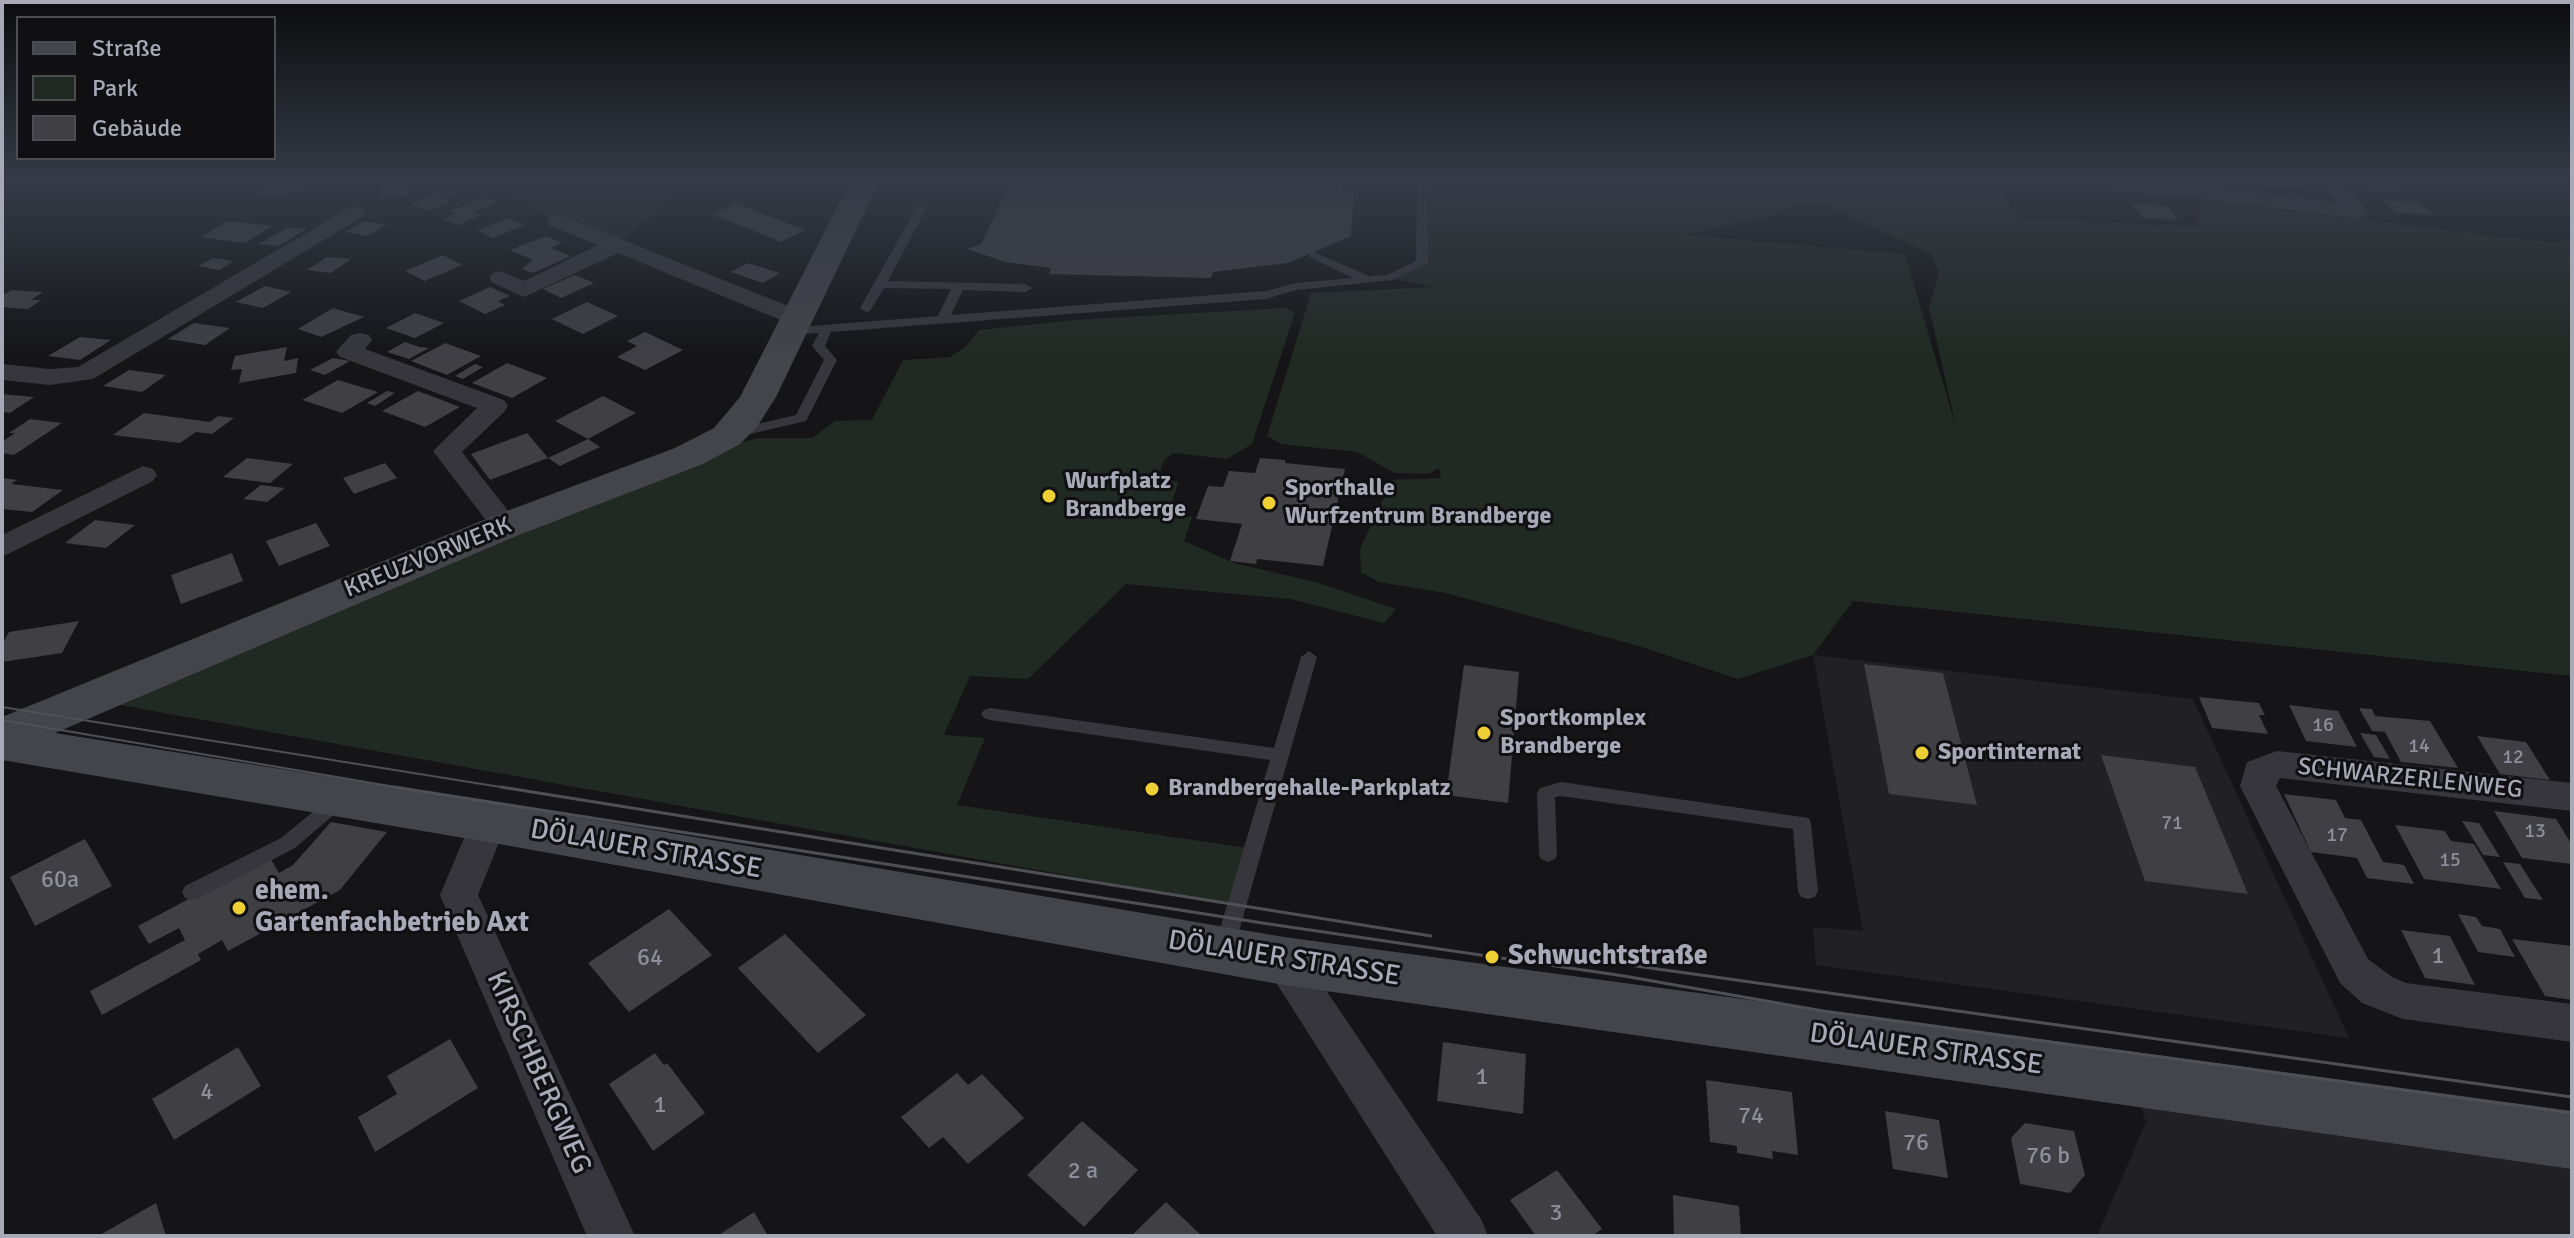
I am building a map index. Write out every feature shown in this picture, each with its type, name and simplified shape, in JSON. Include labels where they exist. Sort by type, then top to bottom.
[{"type":"main road","name":"KREUZVORWERK","points":[[2,739],[505,526],[689,456],[727,436],[744,419],[805,326],[840,242]]},
{"type":"main road","name":"DÖLAUER STRASSE","points":[[2,739],[1284,961],[2572,1140]]},
{"type":"street","points":[[2,372],[50,377],[84,374],[304,242]]},
{"type":"street","points":[[609,242],[805,326]]},
{"type":"street","points":[[524,290],[617,245]]},
{"type":"street","points":[[501,278],[553,303]]},
{"type":"street","points":[[360,340],[349,352],[495,406],[447,451],[505,526]]},
{"type":"street","points":[[2,547],[143,475]]},
{"type":"street","name":"SCHWARZERLENWEG","points":[[2568,1028],[2403,1001],[2377,990],[2354,971],[2258,786],[2260,771],[2277,764],[2572,797]]},
{"type":"street","name":"KIRSCHBERGWEG","points":[[488,822],[459,895],[611,1236]]},
{"type":"street","points":[[1284,961],[1464,1236]]},
{"type":"lane","points":[[866,308],[903,242]]},
{"type":"lane","points":[[805,326],[1266,295],[1296,287],[1389,278],[1422,263],[1422,242]]},
{"type":"lane","points":[[1313,255],[1367,280]]},
{"type":"lane","points":[[880,284],[1026,288]]},
{"type":"lane","points":[[943,319],[959,286]]},
{"type":"lane","points":[[727,436],[801,418],[831,360],[805,326]]},
{"type":"lane","points":[[1224,951],[1309,657]]},
{"type":"lane","points":[[990,714],[1279,755]]},
{"type":"lane","points":[[1548,854],[1546,793],[1561,789],[1772,818],[1802,823],[1808,891]]},
{"type":"lane","points":[[192,892],[288,843],[341,798]]},
{"type":"shaded area","points":[[1813,655],[2193,699],[2349,1038],[1816,965],[1813,927],[1863,931]]},
{"type":"shaded area","points":[[2135,1088],[2572,1153],[2572,1236],[2097,1236],[2146,1122]]},
{"type":"green space","points":[[1422,242],[1763,242],[1905,254],[1956,427],[1929,307],[1939,274],[1931,254],[1905,242],[2572,242],[2572,676],[1853,601],[1813,655],[1738,679],[1642,647],[1446,593],[1379,582],[1361,572],[1360,549],[1392,480],[1441,478],[1439,468],[1429,474],[1395,473],[1357,452],[1281,444],[1267,436],[1311,293],[1433,287],[1389,278],[1422,263]]},
{"type":"green space","points":[[1284,308],[1295,312],[1252,444],[1227,459],[1174,453],[1165,459],[1158,477],[1179,482],[1168,511],[1192,517],[1184,541],[1234,563],[1319,583],[1396,609],[1384,623],[1291,599],[1126,584],[1028,679],[970,676],[944,735],[985,738],[957,805],[1254,849],[1237,906],[115,704],[740,443],[759,438],[812,438],[835,421],[872,420],[903,360],[950,357],[965,347],[979,330],[1075,320]]},
{"type":"building","points":[[263,242],[286,242],[279,246],[259,244]]},
{"type":"building","points":[[531,242],[559,242],[562,243],[551,248],[571,256],[533,273],[522,269],[533,260],[510,250]]},
{"type":"building","points":[[1338,242],[1288,263],[1213,272],[1211,278],[1049,274],[1051,268],[1005,262],[967,249],[981,244]]},
{"type":"building","points":[[443,255],[462,265],[425,281],[405,271]]},
{"type":"building","points":[[327,257],[351,259],[331,273],[307,270]]},
{"type":"building","points":[[213,258],[234,261],[219,270],[198,266]]},
{"type":"building","points":[[748,263],[780,273],[763,283],[731,272]]},
{"type":"building","points":[[575,275],[594,283],[561,298],[543,289]]},
{"type":"building","points":[[265,286],[291,292],[263,308],[236,302]]},
{"type":"building","points":[[490,287],[510,296],[498,301],[505,305],[485,314],[459,301]]},
{"type":"building","points":[[11,290],[43,292],[31,300],[41,300],[28,309],[2,307],[2,296]]},
{"type":"building","points":[[587,302],[618,316],[583,334],[552,319]]},
{"type":"building","points":[[333,308],[364,317],[321,337],[298,329]]},
{"type":"building","points":[[415,313],[444,323],[415,338],[386,328]]},
{"type":"building","points":[[194,323],[230,328],[205,345],[168,339]]},
{"type":"building","points":[[645,332],[683,350],[645,370],[617,357],[637,346],[627,341]]},
{"type":"building","points":[[80,337],[111,340],[80,360],[48,356]]},
{"type":"building","points":[[405,342],[429,348],[409,359],[387,352]]},
{"type":"building","points":[[445,343],[481,356],[447,375],[411,361]]},
{"type":"building","points":[[287,347],[284,361],[298,358],[296,373],[239,383],[242,369],[231,370],[235,356]]},
{"type":"building","points":[[333,358],[350,361],[325,375],[310,370]]},
{"type":"building","points":[[507,363],[547,378],[512,398],[472,383]]},
{"type":"building","points":[[475,364],[483,367],[463,379],[455,376]]},
{"type":"building","points":[[129,370],[166,375],[142,392],[103,386]]},
{"type":"building","points":[[338,380],[378,392],[342,413],[302,400]]},
{"type":"building","points":[[387,391],[395,393],[375,406],[367,403]]},
{"type":"building","points":[[418,391],[460,407],[425,427],[382,411]]},
{"type":"building","points":[[2,394],[34,397],[10,413],[2,412]]},
{"type":"building","points":[[603,396],[636,413],[588,439],[555,421]]},
{"type":"building","points":[[144,413],[210,422],[218,416],[234,418],[212,434],[196,432],[180,443],[113,435]]},
{"type":"building","points":[[30,419],[62,423],[14,455],[2,453],[2,442],[15,433],[9,433]]},
{"type":"building","points":[[527,433],[548,458],[490,480],[471,454]]},
{"type":"building","points":[[588,439],[600,447],[560,466],[548,458]]},
{"type":"building","points":[[247,458],[293,464],[270,483],[223,477]]},
{"type":"building","name":"Sporthalle Wurfzentrum Brandberge","points":[[1260,458],[1345,469],[1323,566],[1257,559],[1256,564],[1230,561],[1242,524],[1196,519],[1208,486],[1223,487],[1229,471],[1255,473]]},
{"type":"building","points":[[385,463],[397,478],[354,494],[343,478]]},
{"type":"building","points":[[2,478],[17,480],[11,484],[63,490],[32,512],[2,509]]},
{"type":"building","points":[[261,485],[285,488],[267,502],[243,499]]},
{"type":"building","points":[[95,520],[135,525],[106,548],[65,543]]},
{"type":"building","points":[[316,523],[330,546],[279,566],[266,541]]},
{"type":"building","points":[[232,553],[243,581],[181,604],[171,575]]},
{"type":"building","points":[[79,621],[62,653],[2,662],[2,644],[9,632]]},
{"type":"building","name":"Sportinternat","points":[[1864,664],[1943,673],[1977,805],[1889,794]]},
{"type":"building","name":"Sportkomplex Brandberge","points":[[1464,665],[1519,672],[1508,803],[1446,795]]},
{"type":"building","points":[[2199,697],[2259,703],[2265,715],[2259,715],[2268,734],[2212,728]]},
{"type":"building","points":[[2289,705],[2338,711],[2357,747],[2306,741]]},
{"type":"building","points":[[2359,708],[2372,709],[2375,716],[2430,721],[2458,768],[2401,762],[2385,732],[2372,731]]},
{"type":"building","points":[[2360,733],[2376,735],[2390,759],[2374,757]]},
{"type":"building","points":[[2477,736],[2526,742],[2550,780],[2500,774]]},
{"type":"building","points":[[2101,755],[2195,767],[2248,894],[2145,881]]},
{"type":"building","points":[[2284,794],[2336,800],[2345,818],[2361,820],[2383,862],[2404,865],[2414,884],[2367,878],[2357,858],[2311,852]]},
{"type":"building","points":[[2494,811],[2556,819],[2572,845],[2572,864],[2522,858]]},
{"type":"building","points":[[2462,821],[2479,823],[2500,857],[2483,855]]},
{"type":"building","name":"ehem. Gartenfachbetrieb Axt","points":[[331,822],[387,832],[340,890],[228,951],[222,940],[198,954],[201,960],[102,1015],[90,991],[185,940],[179,928],[149,944],[138,926],[269,856],[279,873],[293,865]]},
{"type":"building","points":[[2395,825],[2445,831],[2451,841],[2474,844],[2501,889],[2424,879]]},
{"type":"building","points":[[85,839],[112,886],[35,926],[10,877]]},
{"type":"building","points":[[2503,862],[2520,864],[2543,900],[2525,898]]},
{"type":"building","points":[[669,909],[712,955],[629,1012],[588,963]]},
{"type":"building","points":[[2458,914],[2476,917],[2482,926],[2500,929],[2515,957],[2478,952]]},
{"type":"building","points":[[2401,930],[2450,936],[2475,985],[2425,978]]},
{"type":"building","points":[[785,934],[866,1015],[818,1053],[738,968]]},
{"type":"building","points":[[2512,939],[2572,946],[2572,1000],[2545,996]]},
{"type":"building","points":[[450,1039],[478,1088],[375,1152],[358,1117],[397,1094],[387,1076]]},
{"type":"building","points":[[1443,1042],[1526,1054],[1523,1114],[1437,1101]]},
{"type":"building","points":[[238,1047],[261,1086],[174,1140],[152,1099]]},
{"type":"building","points":[[655,1053],[664,1065],[667,1063],[705,1113],[653,1151],[609,1084]]},
{"type":"building","points":[[957,1073],[968,1085],[982,1074],[1024,1118],[968,1164],[943,1137],[929,1148],[901,1117]]},
{"type":"building","points":[[1706,1080],[1792,1092],[1798,1155],[1772,1151],[1773,1159],[1737,1153],[1737,1146],[1710,1142]]},
{"type":"building","points":[[1885,1111],[1939,1120],[1948,1178],[1893,1169]]},
{"type":"building","points":[[1082,1121],[1138,1170],[1084,1227],[1027,1175]]},
{"type":"building","points":[[2025,1123],[2074,1131],[2085,1175],[2070,1193],[2020,1184],[2011,1138]]},
{"type":"building","points":[[1557,1170],[1602,1229],[1592,1236],[1536,1236],[1510,1200]]},
{"type":"building","points":[[1673,1195],[1739,1206],[1741,1236],[1674,1236]]},
{"type":"building","points":[[1166,1202],[1202,1236],[1131,1236]]},
{"type":"building","points":[[156,1203],[166,1236],[98,1236]]},
{"type":"building","points":[[754,1212],[768,1236],[717,1236]]},
{"type":"tram line","points":[[2,707],[513,789]]},
{"type":"tram line","points":[[2,720],[407,789]]},
{"type":"tram line","points":[[394,787],[1269,924],[1624,976],[1823,1011],[2572,1113]]},
{"type":"tram line","points":[[501,787],[1431,936]]},
{"type":"tram line","points":[[1629,965],[2572,1097]]},
{"type":"place","name":"Wurfplatz Brandberge","points":[[1049,496]]},
{"type":"place","name":"Sporthalle Wurfzentrum Brandberge","points":[[1269,503]]},
{"type":"place","name":"Sportkomplex Brandberge","points":[[1484,733]]},
{"type":"place","name":"Sportinternat","points":[[1922,753]]},
{"type":"place","name":"Brandbergehalle-Parkplatz","points":[[1152,789]]},
{"type":"place","name":"ehem. Gartenfachbetrieb Axt","points":[[239,908]]},
{"type":"place","name":"Schwuchtstraße","points":[[1492,957]]}]
